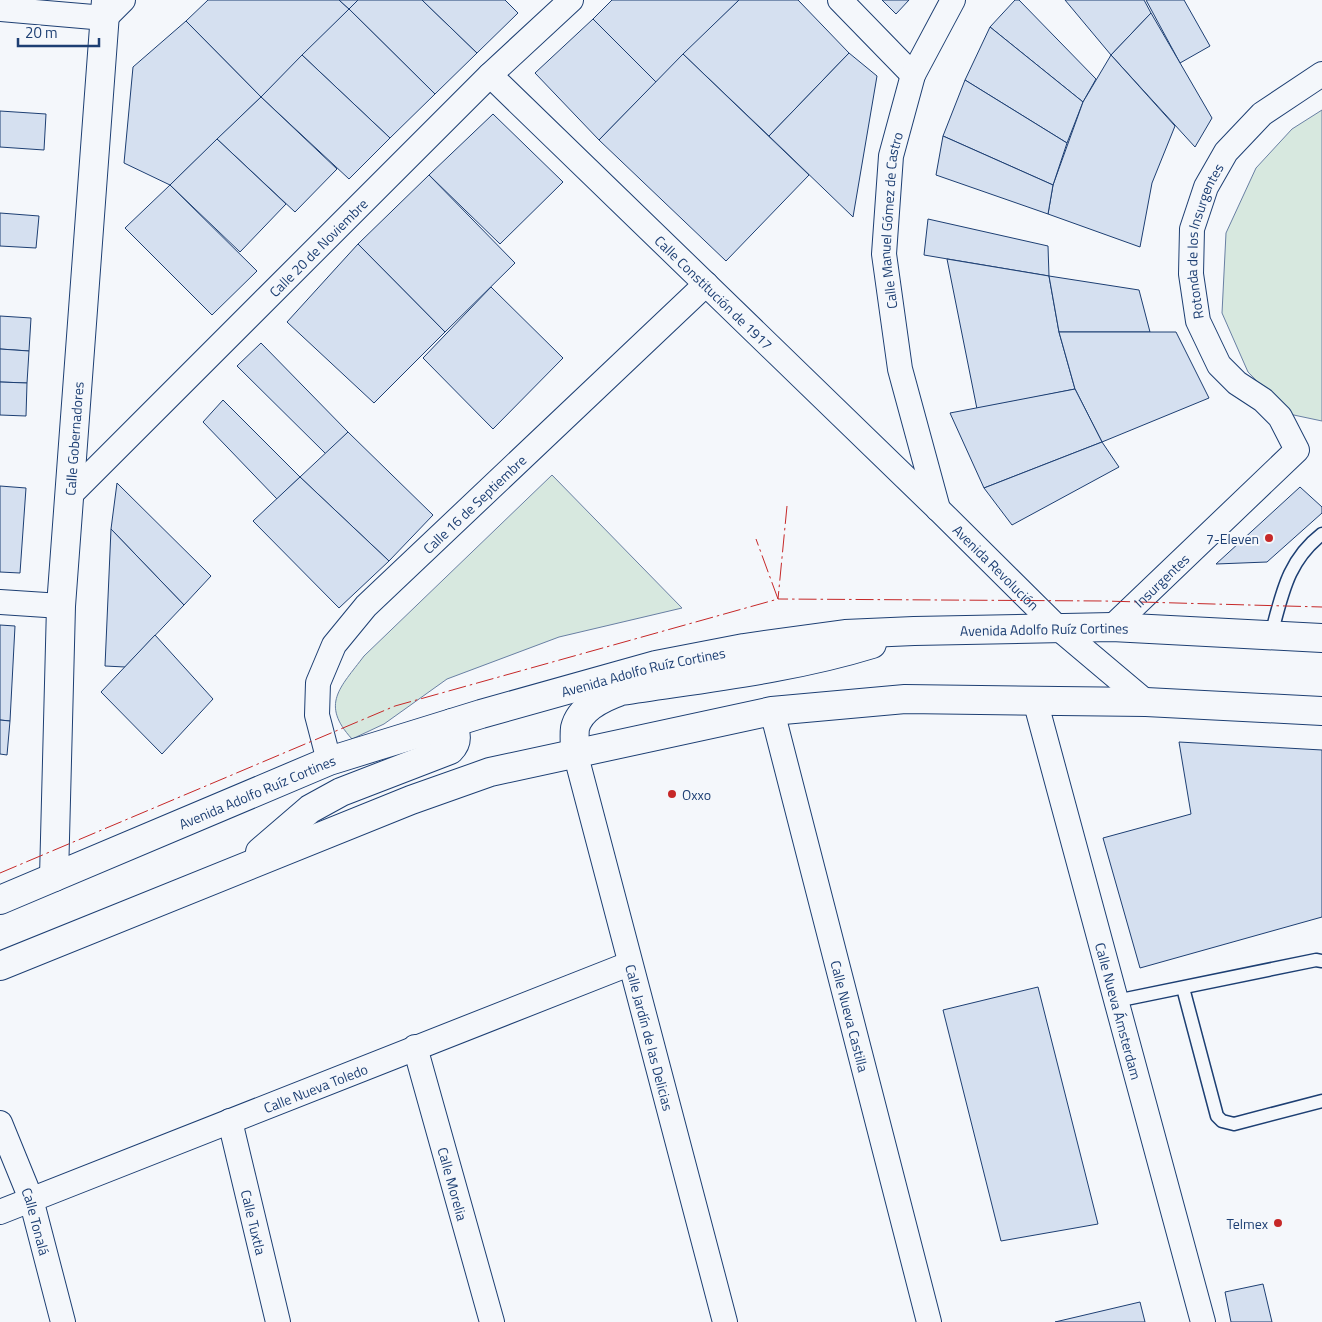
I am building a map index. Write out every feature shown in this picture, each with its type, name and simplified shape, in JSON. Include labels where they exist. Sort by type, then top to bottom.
[{"type":"main road","name":"Calle Gobernadores","points":[[54,877],[61,606],[111,6]]},
{"type":"main road","name":"Avenida Adolfo Ruíz Cortines","points":[[0,900],[329,761],[452,723],[656,665],[744,648],[845,634],[914,631],[1057,627],[1322,638]]},
{"type":"main road","points":[[576,752],[576,726],[586,711],[599,699],[614,694],[839,654],[914,631]]},
{"type":"main road","points":[[1246,707],[1322,693]]},
{"type":"main road","points":[[0,966],[244,866],[411,800],[482,775],[576,752],[772,711],[905,699],[1146,702],[1322,711]]},
{"type":"main road","points":[[244,866],[310,809],[341,792],[450,750],[456,744],[452,723]]},
{"type":"street","name":"Calle 20 de Noviembre","points":[[69,496],[490,75],[572,0]]},
{"type":"street","points":[[840,0],[913,75]]},
{"type":"street","name":"Calle Manuel Gómez de Castro","points":[[938,509],[900,369],[884,254],[891,156],[913,75],[953,0]]},
{"type":"street","points":[[0,9],[111,6]]},
{"type":"street","name":"Rotonda de los Insurgentes","points":[[1297,450],[1280,417],[1263,400],[1237,382],[1219,364],[1202,330],[1198,321],[1191,274],[1192,229],[1206,187],[1226,152],[1262,114],[1322,74]]},
{"type":"street","name":"Calle Constitución de 1917","points":[[490,75],[938,509]]},
{"type":"street","name":"Calle 16 de Septiembre","points":[[329,761],[317,715],[318,683],[334,645],[366,606],[706,284]]},
{"type":"street","name":"Insurgentes","points":[[1112,628],[1297,450]]},
{"type":"street","name":"Avenida Revolución","points":[[938,509],[1057,627],[1146,702]]},
{"type":"street","points":[[0,602],[61,606]]},
{"type":"street","name":"Calle Nueva Ámsterdam","points":[[1035,700],[1203,1322]]},
{"type":"street","name":"Calle Nueva Castilla","points":[[772,711],[929,1322]]},
{"type":"street","name":"Calle Jardín de las Delicias","points":[[576,752],[725,1322]]},
{"type":"street","name":"Calle Nueva Toledo","points":[[0,1212],[630,964]]},
{"type":"street","name":"Calle Morelia","points":[[416,1047],[492,1322]]},
{"type":"street","name":"Calle Tuxtla","points":[[230,1121],[278,1322]]},
{"type":"street","name":"Calle Tonalá","points":[[0,1123],[31,1199],[63,1322]]},
{"type":"lane","points":[[1271,635],[1288,575],[1304,552],[1322,534]]},
{"type":"lane","points":[[1116,1001],[1316,960],[1322,961]]},
{"type":"lane","points":[[1183,988],[1217,1116],[1222,1121],[1234,1124],[1322,1101]]},
{"type":"shaded area","points":[[1322,110],[1322,421],[1289,414],[1248,372],[1222,313],[1226,233],[1256,168],[1292,129]]},
{"type":"shaded area","points":[[552,475],[682,608],[559,637],[447,679],[384,724],[352,739],[342,727],[335,706],[341,687],[364,656]]},
{"type":"building","points":[[208,0],[339,0],[349,9],[261,97],[186,21]]},
{"type":"building","points":[[339,0],[358,0],[349,9]]},
{"type":"building","points":[[358,0],[422,0],[477,53],[435,94],[349,9]]},
{"type":"building","points":[[422,0],[505,0],[518,13],[477,53]]},
{"type":"building","points":[[612,0],[739,0],[656,82],[593,19]]},
{"type":"building","points":[[739,0],[798,0],[849,53],[769,136],[683,54]]},
{"type":"building","points":[[882,0],[909,0],[896,14]]},
{"type":"building","points":[[1015,0],[1019,0],[1096,79],[1083,102],[990,27]]},
{"type":"building","points":[[1065,0],[1144,0],[1151,13],[1111,55]]},
{"type":"building","points":[[1146,0],[1184,0],[1210,46],[1180,63]]},
{"type":"building","points":[[349,9],[435,94],[390,138],[302,55]]},
{"type":"building","points":[[1151,13],[1212,118],[1195,147],[1111,55]]},
{"type":"building","points":[[593,19],[656,82],[599,140],[535,73]]},
{"type":"building","points":[[186,21],[261,97],[170,185],[124,163],[133,67]]},
{"type":"building","points":[[990,27],[1083,102],[1067,143],[965,80]]},
{"type":"building","points":[[849,53],[877,76],[853,217],[769,136]]},
{"type":"building","points":[[683,54],[809,175],[726,261],[599,140]]},
{"type":"building","points":[[302,55],[390,138],[349,179],[261,97]]},
{"type":"building","points":[[1111,55],[1175,126],[1152,183],[1140,247],[1048,214],[1053,185],[1083,102]]},
{"type":"building","points":[[965,80],[1067,143],[1053,185],[943,136]]},
{"type":"building","points":[[261,97],[337,169],[295,212],[217,139]]},
{"type":"building","points":[[0,111],[46,114],[44,150],[0,147]]},
{"type":"building","points":[[493,114],[563,182],[500,244],[429,175]]},
{"type":"building","points":[[943,136],[1053,185],[1048,214],[936,175]]},
{"type":"building","points":[[217,139],[286,204],[240,252],[170,185]]},
{"type":"building","points":[[429,175],[515,263],[445,332],[358,244]]},
{"type":"building","points":[[170,185],[257,271],[212,315],[125,228]]},
{"type":"building","points":[[0,213],[39,216],[36,248],[0,246]]},
{"type":"building","points":[[928,219],[1048,246],[1049,276],[924,255]]},
{"type":"building","points":[[358,244],[445,332],[374,403],[287,322]]},
{"type":"building","points":[[947,259],[1049,276],[1059,332],[1075,389],[977,409]]},
{"type":"building","points":[[1049,276],[1139,290],[1150,332],[1059,332]]},
{"type":"building","points":[[491,287],[563,358],[493,429],[423,358]]},
{"type":"building","points":[[0,316],[31,318],[29,351],[0,349]]},
{"type":"building","points":[[1059,332],[1176,332],[1209,398],[1102,442],[1075,389]]},
{"type":"building","points":[[261,343],[348,432],[326,454],[237,366]]},
{"type":"building","points":[[0,349],[29,351],[27,383],[0,382]]},
{"type":"building","points":[[0,382],[27,383],[26,416],[0,415]]},
{"type":"building","points":[[1075,389],[1102,442],[984,488],[950,413]]},
{"type":"building","points":[[223,400],[300,477],[277,499],[203,422]]},
{"type":"building","points":[[348,432],[433,515],[389,561],[300,477]]},
{"type":"building","points":[[1102,442],[1119,467],[1012,525],[984,488]]},
{"type":"building","points":[[300,477],[389,561],[339,608],[253,521]]},
{"type":"building","points":[[117,483],[211,576],[184,605],[111,529]]},
{"type":"building","points":[[0,486],[26,488],[20,573],[0,572]]},
{"type":"building","name":"7-Eleven","points":[[1300,487],[1322,507],[1322,513],[1267,562],[1216,564]]},
{"type":"building","points":[[111,529],[184,605],[125,667],[105,666]]},
{"type":"building","points":[[0,625],[15,626],[10,721],[0,720]]},
{"type":"building","points":[[155,635],[213,699],[162,754],[101,692]]},
{"type":"building","points":[[0,720],[10,721],[7,755],[0,754]]},
{"type":"building","points":[[1179,742],[1322,750],[1322,917],[1140,968],[1103,838],[1191,814]]},
{"type":"building","points":[[1038,987],[1098,1224],[1001,1241],[943,1010]]},
{"type":"building","points":[[1263,1284],[1272,1322],[1231,1322],[1225,1292]]},
{"type":"building","points":[[1140,1302],[1145,1322],[1055,1322]]},
{"type":"power","points":[[787,506],[778,599],[1104,601],[1322,607]]},
{"type":"power","points":[[0,873],[395,706],[778,599],[756,539]]},
{"type":"place","name":"7-Eleven","points":[[1269,538]]},
{"type":"place","name":"Oxxo","points":[[672,794]]},
{"type":"place","name":"Telmex","points":[[1278,1223]]}]
